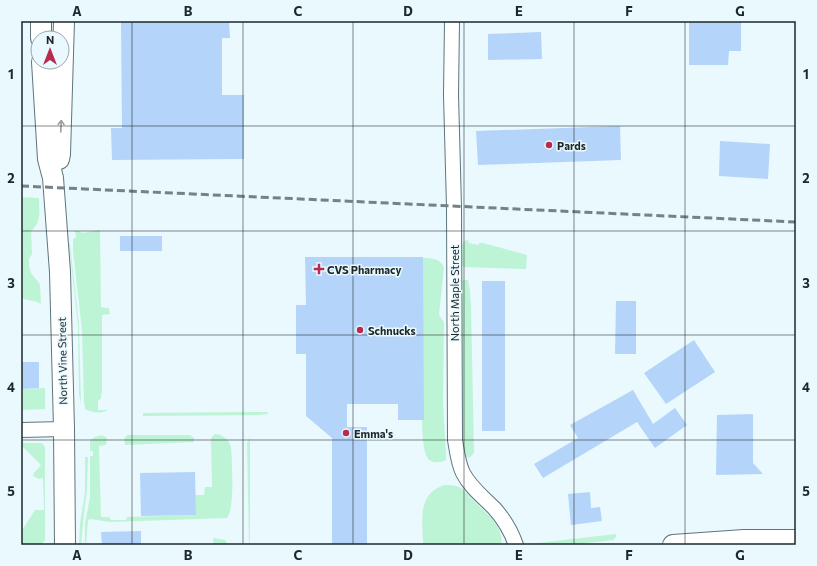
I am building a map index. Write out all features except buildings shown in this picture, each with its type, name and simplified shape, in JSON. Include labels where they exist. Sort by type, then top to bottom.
[{"type":"main road","name":"North Vine Street","points":[[53,178],[60,154],[64,21]]},
{"type":"main road","name":"North Vine Street","points":[[42,70],[48,159],[53,178],[60,272],[65,545]]},
{"type":"main road","points":[[673,545],[744,540],[796,540]]},
{"type":"street","name":"North Maple Street","points":[[452,21],[451,95],[454,207],[455,440],[458,458],[463,473],[470,485],[505,522],[516,545]]},
{"type":"street","points":[[21,430],[64,429]]},
{"type":"green space","points":[[21,197],[39,198],[38,220],[37,224],[31,231],[32,254],[29,259],[29,266],[31,273],[40,284],[41,304],[21,297]]},
{"type":"green space","points":[[100,230],[101,307],[109,308],[110,314],[102,315],[102,393],[101,399],[98,400],[98,410],[108,410],[96,412],[85,409],[82,331],[73,239],[76,237],[75,231],[82,233]]},
{"type":"green space","points":[[468,240],[469,243],[479,245],[479,243],[483,243],[527,255],[526,269],[464,267],[461,265],[460,249],[464,241]]},
{"type":"green space","points":[[69,244],[79,324],[81,403],[79,395],[78,326]]},
{"type":"green space","points":[[423,258],[438,260],[444,267],[439,315],[444,322],[443,401],[446,460],[441,462],[433,462],[428,459],[425,452],[423,437]]},
{"type":"green space","points":[[463,280],[468,280],[471,306],[474,453],[469,458],[462,455],[461,434],[462,350],[460,282]]},
{"type":"green space","points":[[45,388],[45,409],[21,410],[21,389]]},
{"type":"green space","points":[[267,412],[268,414],[259,415],[143,416],[143,413]]},
{"type":"green space","points":[[215,434],[221,435],[225,438],[231,447],[232,495],[230,513],[227,518],[110,522],[90,519],[88,520],[85,545],[85,524],[90,497],[90,456],[93,456],[93,451],[90,451],[90,441],[92,439],[100,435],[107,438],[106,445],[99,446],[101,517],[109,517],[111,520],[126,520],[127,517],[196,515],[195,495],[204,495],[205,487],[212,487],[211,438]]},
{"type":"green space","points":[[127,435],[190,435],[194,438],[194,442],[125,445],[124,439]]},
{"type":"green space","points":[[250,438],[250,545],[249,545],[247,443]]},
{"type":"green space","points":[[21,443],[42,443],[45,447],[45,540],[41,545],[21,544],[21,532],[35,510],[44,510],[43,478],[39,479],[33,476],[41,465],[23,447],[21,448]]},
{"type":"green space","points":[[85,457],[88,457],[87,489],[81,545],[79,545],[80,524],[85,492]]},
{"type":"green space","points":[[444,485],[459,487],[466,492],[494,521],[500,532],[501,545],[423,545],[422,518],[425,502],[435,489]]},
{"type":"green space","points":[[616,534],[616,537],[613,540],[570,545],[529,544]]},
{"type":"green space","points":[[213,538],[225,540],[227,545],[214,545]]},
{"type":"railway","points":[[21,186],[796,222]]},
{"type":"place","name":"Pards","points":[[549,145]]},
{"type":"place","name":"CVS Pharmacy","points":[[319,269]]},
{"type":"place","name":"Schnucks","points":[[360,330]]},
{"type":"place","name":"Emma's","points":[[346,433]]}]
